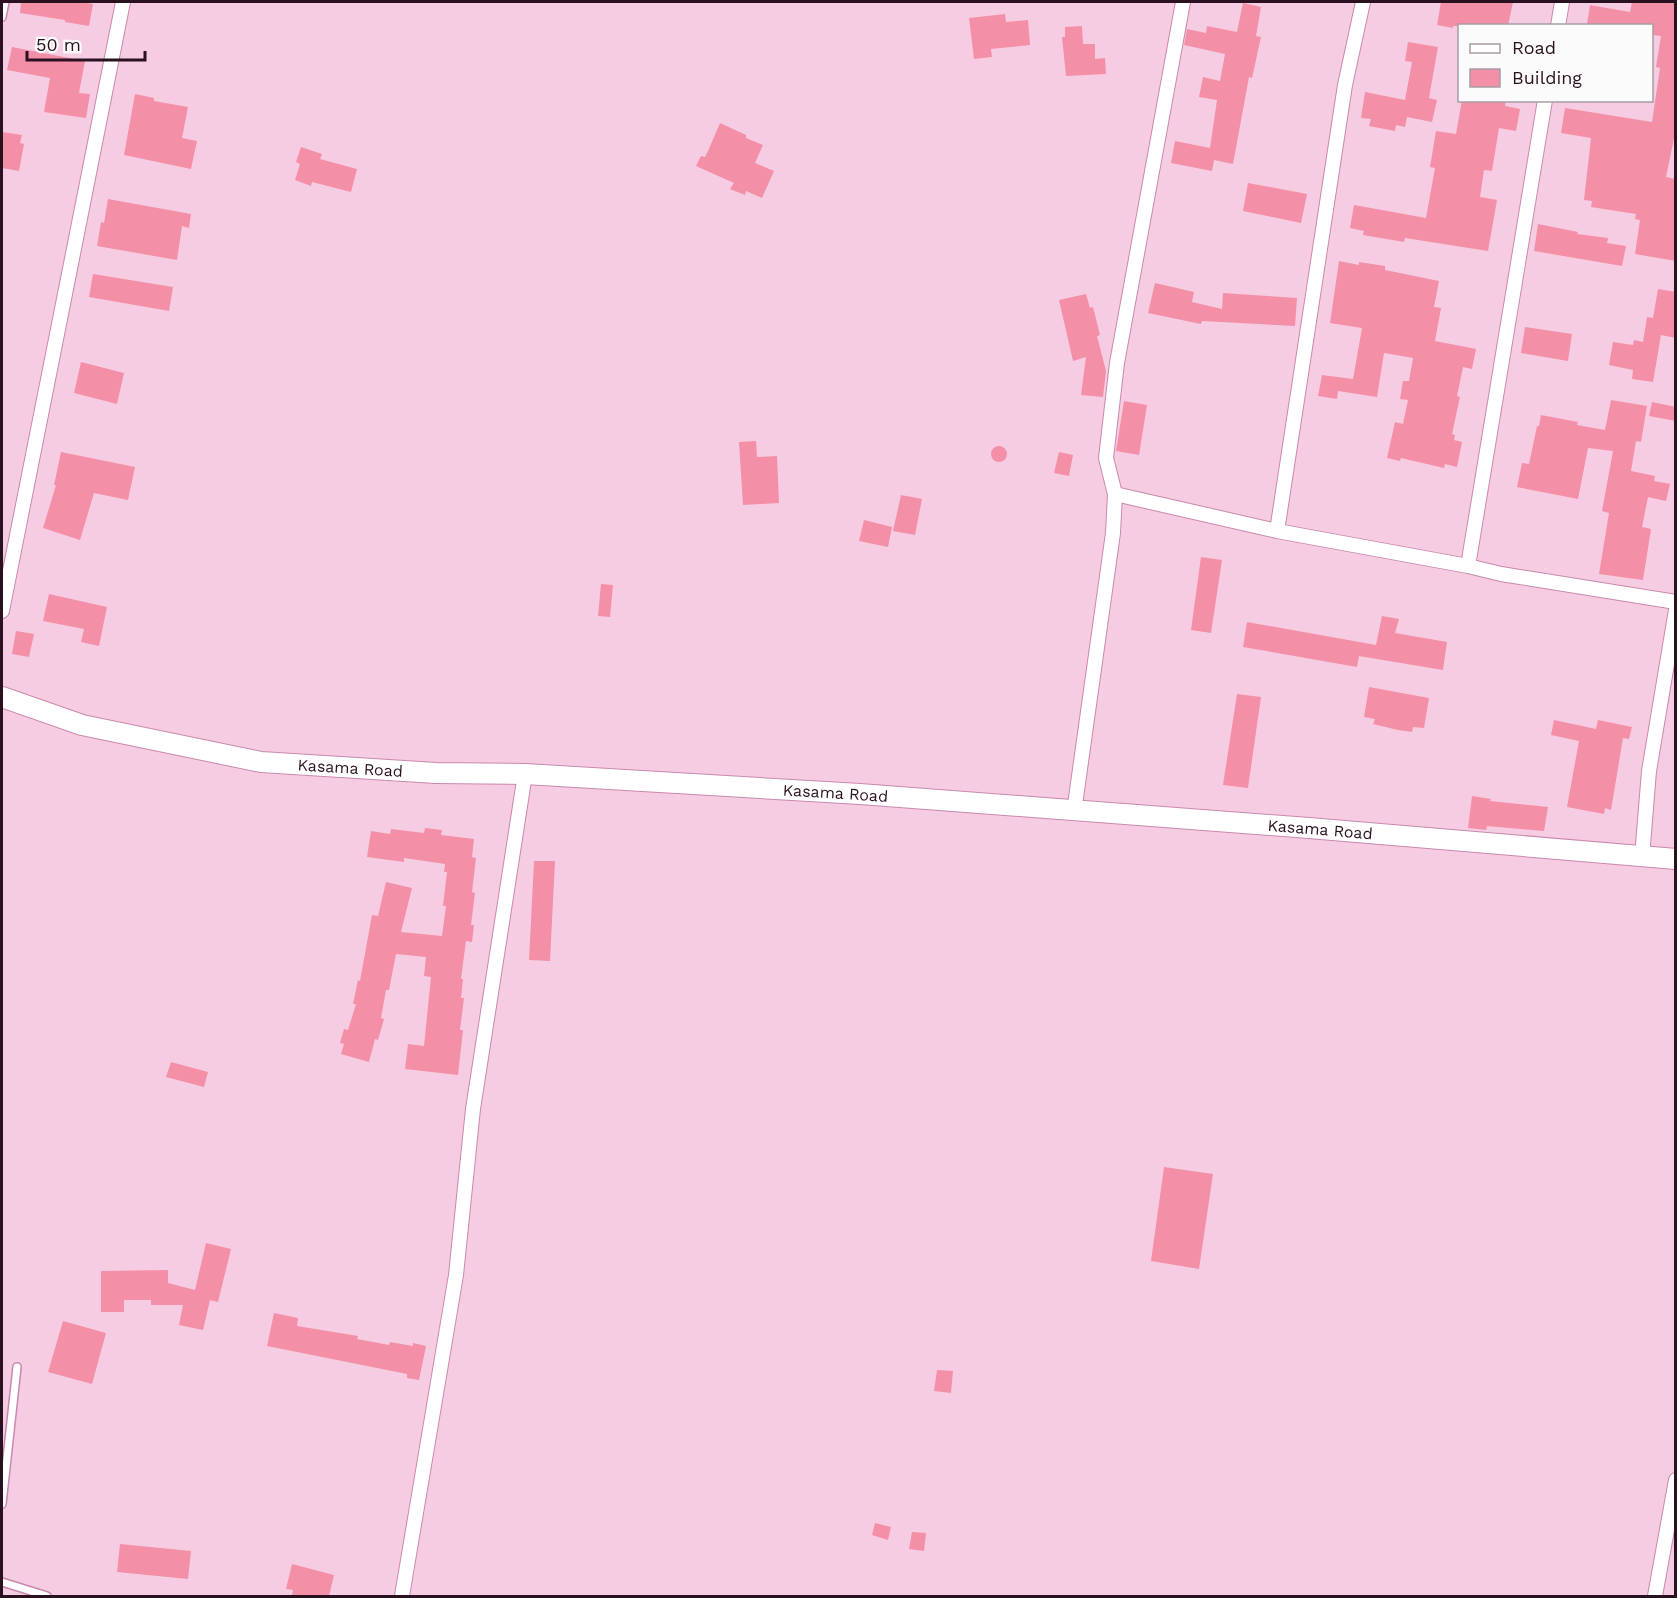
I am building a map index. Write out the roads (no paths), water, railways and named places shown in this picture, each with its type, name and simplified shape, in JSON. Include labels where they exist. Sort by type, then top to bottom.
[{"type":"street","points":[[2,611],[123,2]]},
{"type":"street","points":[[1074,812],[1113,533],[1115,494],[1107,458],[1117,363],[1183,2]]},
{"type":"street","points":[[1277,531],[1345,85],[1363,2]]},
{"type":"street","points":[[1558,24],[1562,2]]},
{"type":"street","points":[[1468,566],[1545,102]]},
{"type":"street","points":[[1115,494],[1277,531],[1501,574],[1676,602]]},
{"type":"street","points":[[1642,857],[1649,771],[1676,610]]},
{"type":"street","name":"Kasama Road","points":[[2,698],[82,725],[261,762],[436,773],[525,774],[860,794],[1676,859]]},
{"type":"street","points":[[402,1596],[456,1275],[473,1109],[525,774]]},
{"type":"street","points":[[1655,1596],[1676,1480]]},
{"type":"lane","points":[[2,16],[5,2]]},
{"type":"lane","points":[[2,1504],[17,1367]]},
{"type":"lane","points":[[2,1582],[47,1596]]}]
